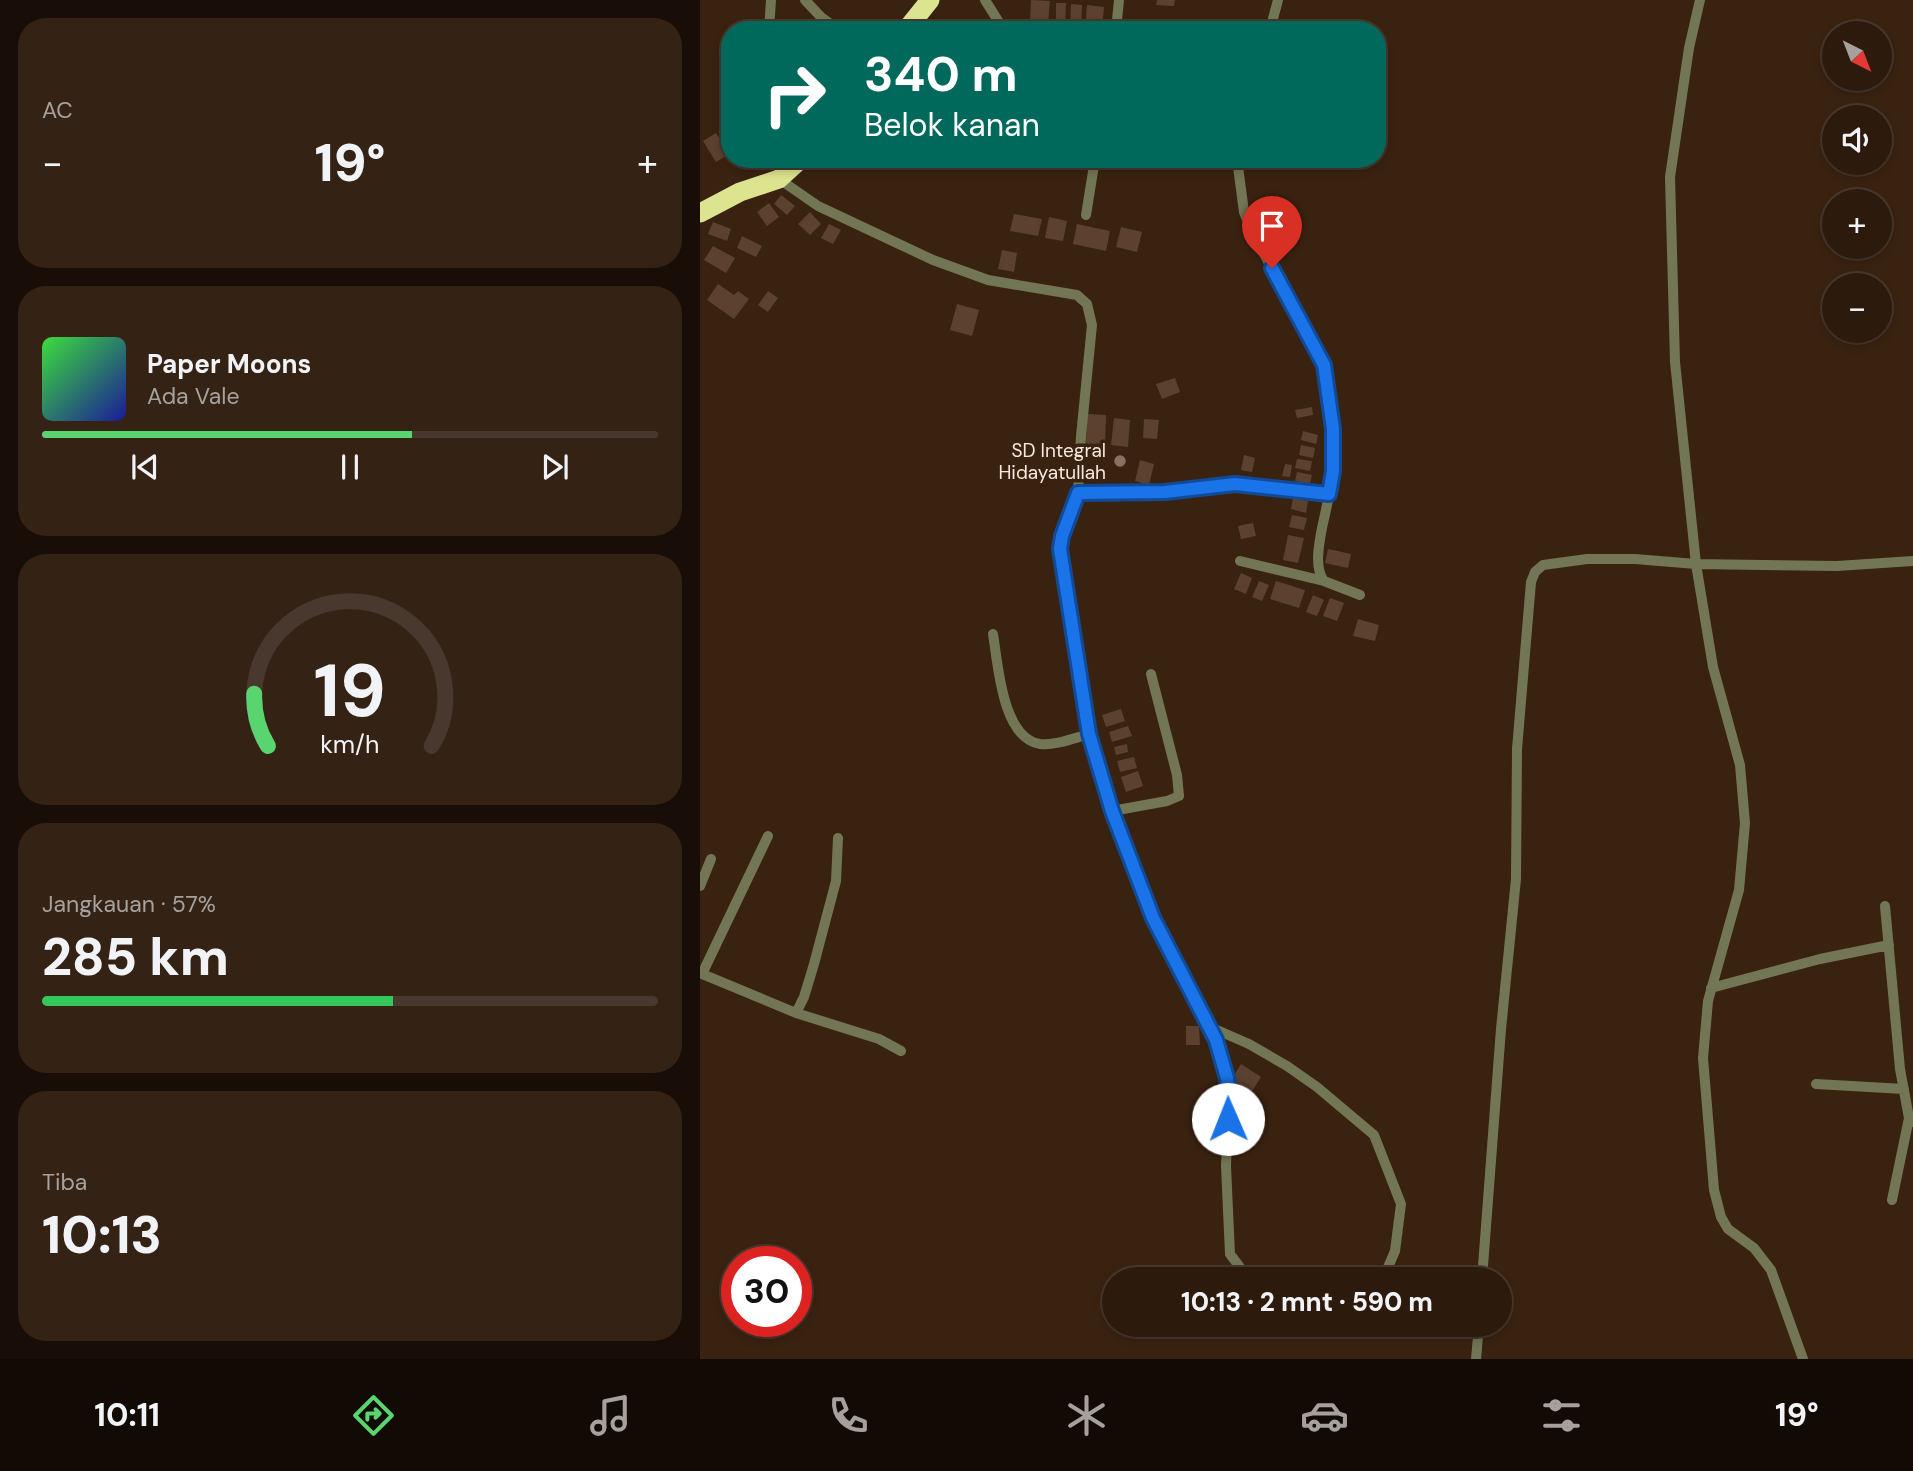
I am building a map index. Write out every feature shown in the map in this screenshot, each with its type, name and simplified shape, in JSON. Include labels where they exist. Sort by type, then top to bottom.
[{"type":"highway","points":[[913,21],[930,0]]},
{"type":"highway","points":[[700,212],[740,192],[779,179],[791,168]]},
{"type":"street","points":[[770,21],[771,0]]},
{"type":"street","points":[[805,0],[827,21]]},
{"type":"street","points":[[985,0],[998,21]]},
{"type":"street","points":[[1117,21],[1119,0]]},
{"type":"street","points":[[1272,21],[1278,0]]},
{"type":"street","points":[[1700,0],[1689,48],[1671,177],[1675,362],[1696,565],[1713,667],[1740,765],[1745,823],[1739,890],[1708,1001],[1703,1058],[1717,1199],[1723,1222],[1752,1247],[1771,1270],[1803,1359]]},
{"type":"street","points":[[1086,215],[1094,168]]},
{"type":"street","points":[[1238,168],[1244,212],[1250,228],[1324,365],[1333,429],[1333,471],[1318,549],[1321,578],[1324,582]]},
{"type":"street","points":[[779,179],[818,206],[933,260],[988,280],[1077,295],[1087,304],[1092,336],[1078,493],[1060,549],[1089,734],[1112,811],[1153,918],[1210,1027],[1224,1062],[1229,1095],[1226,1166],[1230,1254],[1240,1267]]},
{"type":"street","points":[[1078,493],[1165,492],[1235,484],[1329,494]]},
{"type":"street","points":[[1483,1267],[1498,1053],[1516,879],[1517,749],[1531,582],[1535,572],[1544,565],[1587,559],[1635,559],[1696,565],[1837,566],[1913,561]]},
{"type":"street","points":[[1240,561],[1324,582],[1360,595]]},
{"type":"street","points":[[993,634],[1004,697],[1013,722],[1020,731],[1038,744],[1049,744],[1089,734]]},
{"type":"street","points":[[1112,811],[1167,801],[1179,796],[1177,775],[1151,674]]},
{"type":"street","points":[[768,836],[701,974],[796,1013],[879,1039],[901,1051]]},
{"type":"street","points":[[796,1013],[804,997],[836,881],[838,838]]},
{"type":"street","points":[[700,886],[711,859]]},
{"type":"street","points":[[1885,906],[1904,1089],[1911,1120],[1892,1200]]},
{"type":"street","points":[[1711,988],[1820,959],[1889,945]]},
{"type":"street","points":[[1210,1027],[1249,1044],[1287,1066],[1317,1087],[1374,1135],[1401,1204],[1395,1251],[1388,1267]]},
{"type":"street","points":[[1816,1084],[1904,1089]]},
{"type":"street","points":[[1476,1359],[1478,1337]]},
{"type":"building","points":[[1031,0],[1050,1],[1048,21],[1030,21]]},
{"type":"building","points":[[1157,0],[1175,0],[1174,6],[1156,5]]},
{"type":"building","points":[[1056,3],[1066,3],[1065,21],[1056,21]]},
{"type":"building","points":[[1071,4],[1082,5],[1081,21],[1070,21]]},
{"type":"building","points":[[1087,5],[1104,7],[1103,21],[1086,21]]},
{"type":"building","points":[[716,133],[721,141],[721,159],[716,162],[703,141]]},
{"type":"building","points":[[1270,168],[1290,168],[1290,170]]},
{"type":"building","points":[[781,195],[795,206],[787,215],[774,204]]},
{"type":"building","points":[[769,203],[779,217],[767,226],[757,212]]},
{"type":"building","points":[[810,212],[821,224],[810,235],[798,224]]},
{"type":"building","points":[[1014,214],[1042,219],[1038,236],[1010,231]]},
{"type":"building","points":[[1049,217],[1067,221],[1063,241],[1045,238]]},
{"type":"building","points":[[713,222],[731,229],[727,241],[708,234]]},
{"type":"building","points":[[829,224],[841,230],[833,244],[821,238]]},
{"type":"building","points":[[1077,224],[1110,231],[1106,251],[1073,244]]},
{"type":"building","points":[[1121,227],[1142,232],[1137,252],[1116,247]]},
{"type":"building","points":[[742,236],[762,246],[756,257],[737,248]]},
{"type":"building","points":[[713,246],[735,258],[726,273],[704,260]]},
{"type":"building","points":[[1002,250],[1017,253],[1014,272],[998,269]]},
{"type":"building","points":[[718,284],[734,295],[738,291],[749,299],[734,319],[707,300]]},
{"type":"building","points":[[768,291],[778,298],[768,312],[758,305]]},
{"type":"building","points":[[957,304],[979,310],[972,336],[950,330]]},
{"type":"building","points":[[1175,378],[1180,392],[1162,399],[1156,384]]},
{"type":"building","points":[[1312,407],[1313,415],[1297,418],[1295,410]]},
{"type":"building","points":[[1087,414],[1106,415],[1105,446],[1086,445]]},
{"type":"building","points":[[1114,418],[1130,420],[1128,447],[1111,445]]},
{"type":"building","points":[[1144,419],[1159,420],[1157,439],[1143,438]]},
{"type":"building","points":[[1303,431],[1318,435],[1316,444],[1301,440]]},
{"type":"building","points":[[1301,445],[1315,448],[1313,458],[1299,455]]},
{"type":"building","points":[[1244,455],[1255,458],[1252,472],[1241,470]]},
{"type":"building","points":[[1297,459],[1312,461],[1310,471],[1295,468]]},
{"type":"building","points":[[1140,460],[1154,464],[1149,485],[1135,481]]},
{"type":"building","points":[[1285,464],[1292,465],[1290,477],[1282,476]]},
{"type":"building","points":[[1297,472],[1312,475],[1310,484],[1295,481]]},
{"type":"building","points":[[1293,498],[1308,501],[1306,513],[1291,509]]},
{"type":"building","points":[[1292,515],[1307,518],[1304,530],[1289,527]]},
{"type":"building","points":[[1253,523],[1256,536],[1241,539],[1238,526]]},
{"type":"building","points":[[1288,535],[1304,538],[1298,563],[1283,560]]},
{"type":"building","points":[[1328,549],[1351,554],[1348,568],[1325,563]]},
{"type":"building","points":[[1241,573],[1252,578],[1246,594],[1234,589]]},
{"type":"building","points":[[1259,581],[1269,585],[1262,601],[1252,597]]},
{"type":"building","points":[[1276,581],[1305,590],[1299,608],[1270,599]]},
{"type":"building","points":[[1313,595],[1324,600],[1317,616],[1306,612]]},
{"type":"building","points":[[1330,598],[1344,603],[1337,621],[1323,616]]},
{"type":"building","points":[[1358,619],[1379,625],[1375,641],[1353,636]]},
{"type":"building","points":[[1121,709],[1125,721],[1106,727],[1102,715]]},
{"type":"building","points":[[1128,726],[1132,736],[1112,742],[1109,732]]},
{"type":"building","points":[[1127,744],[1128,752],[1116,755],[1114,747]]},
{"type":"building","points":[[1134,757],[1137,768],[1120,772],[1117,761]]},
{"type":"building","points":[[1138,771],[1143,786],[1126,792],[1121,777]]},
{"type":"building","points":[[1186,1026],[1199,1026],[1200,1045],[1186,1045]]},
{"type":"building","points":[[1241,1064],[1261,1077],[1251,1093],[1231,1080]]},
{"type":"place","name":"SD Integral Hidayatullah","points":[[1120,461]]},
{"type":"route","points":[[1228,1119],[1229,1095],[1224,1062],[1216,1040],[1153,918],[1112,811],[1089,734],[1060,549],[1078,493],[1165,492],[1235,484],[1329,494],[1333,471],[1333,429],[1324,365],[1272,268]]}]
